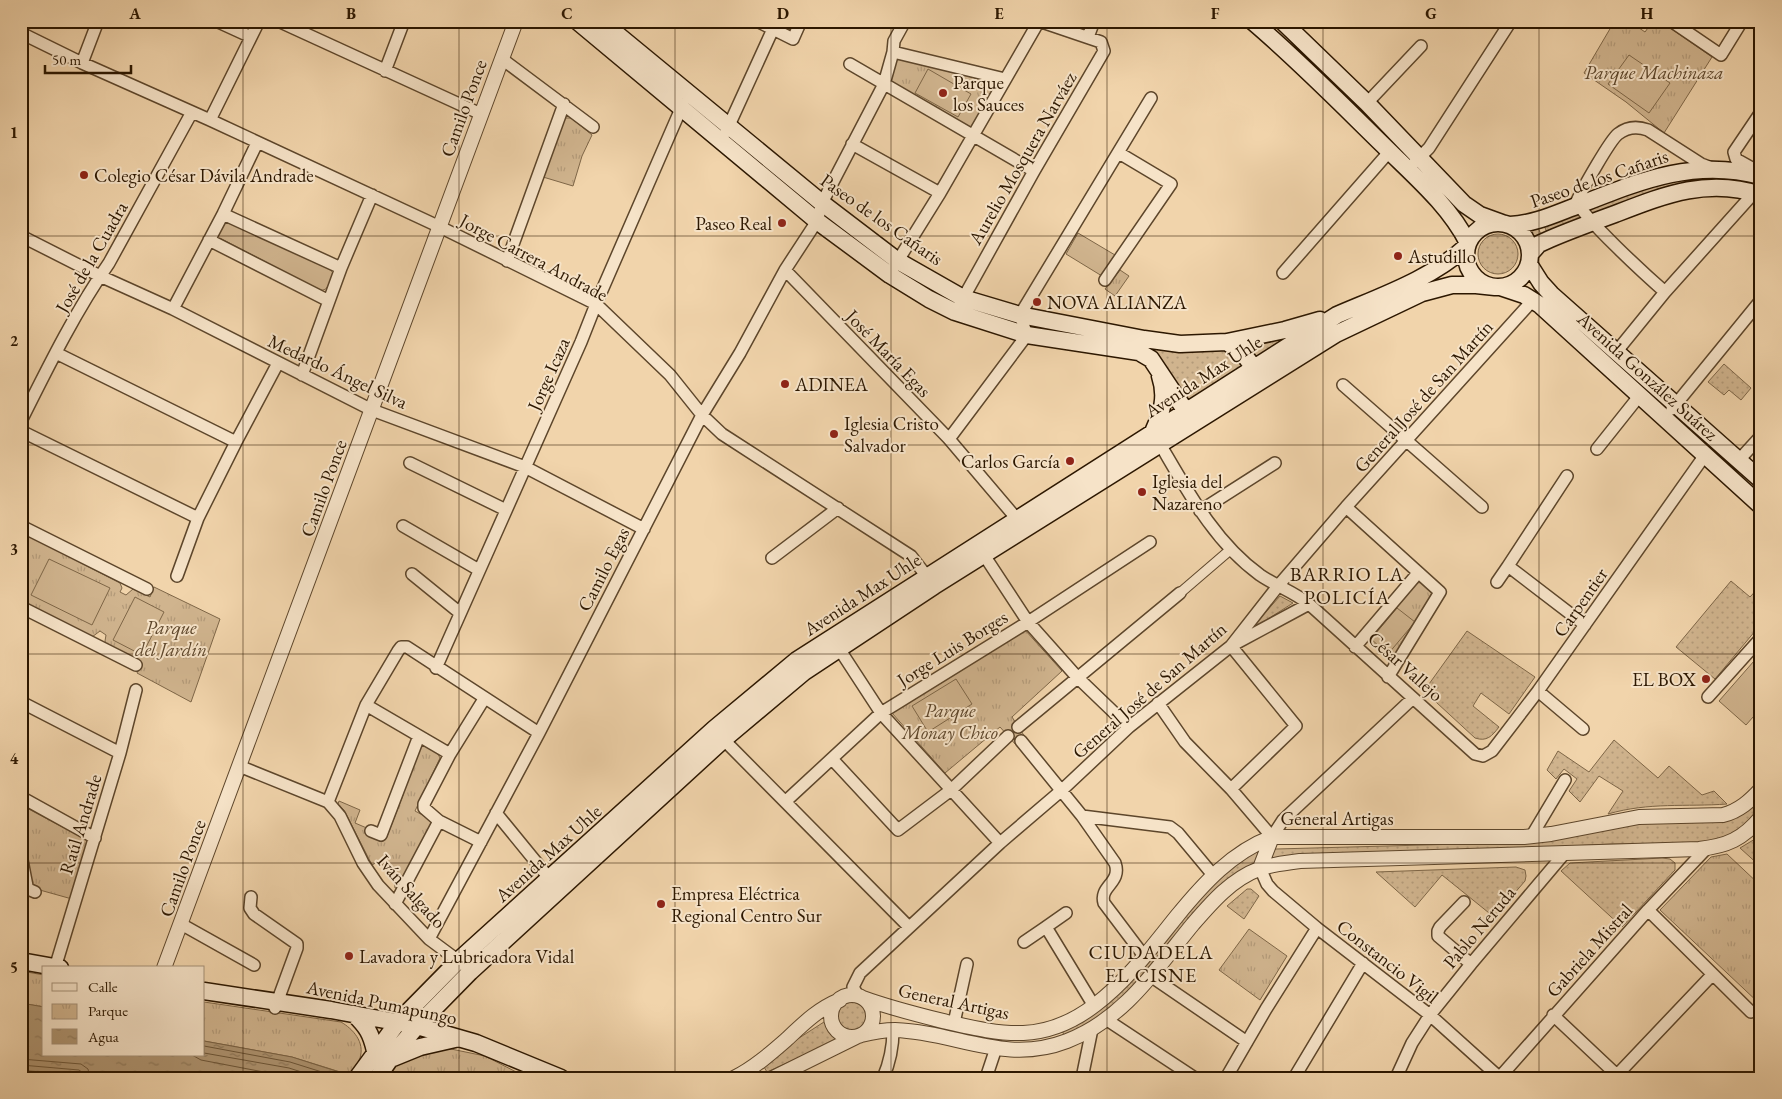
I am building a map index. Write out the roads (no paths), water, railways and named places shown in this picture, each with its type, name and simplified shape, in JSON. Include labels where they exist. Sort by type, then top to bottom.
[{"type":"main road","name":"Paseo de los Cañaris","points":[[577,21],[598,26],[685,100],[722,142],[817,220],[890,275],[956,312],[1027,335],[1139,352],[1151,360],[1158,369],[1189,417]]},
{"type":"main road","points":[[1252,21],[1272,38],[1446,210],[1460,227],[1468,244]]},
{"type":"main road","points":[[1286,22],[1464,204],[1480,215],[1506,224],[1519,230],[1525,238],[1530,259],[1525,274],[1512,284],[1498,287],[1482,283],[1467,265],[1466,254],[1468,244],[1480,228],[1488,224],[1506,224]]},
{"type":"main road","name":"Paseo de los Cañaris","points":[[685,100],[729,127],[822,203],[898,260],[963,298],[1020,315],[1171,342],[1206,344],[1227,342],[1285,330],[1337,315]]},
{"type":"main road","name":"Paseo de los Cañaris","points":[[1506,224],[1535,222],[1647,180],[1672,173],[1693,170],[1716,170],[1761,174]]},
{"type":"main road","name":"Paseo de los Cañaris","points":[[1530,259],[1539,244],[1550,238],[1652,199],[1700,188],[1758,191]]},
{"type":"main road","name":"Avenida Max Uhle","points":[[357,1078],[398,1022],[464,966],[718,734],[804,672],[835,642],[1258,373],[1337,315],[1438,269],[1455,257],[1468,244]]},
{"type":"main road","name":"Avenida González Suárez","points":[[1530,259],[1542,283],[1551,294],[1761,480]]},
{"type":"main road","name":"Avenida Max Uhle","points":[[1258,373],[1422,293],[1452,286],[1476,285],[1498,287]]},
{"type":"main road","name":"Avenida González Suárez","points":[[1498,287],[1524,295],[1533,300],[1761,506]]},
{"type":"main road","points":[[1227,342],[1246,356],[1258,373]]},
{"type":"main road","points":[[1156,438],[1164,388],[1158,369]]},
{"type":"main road","name":"Avenida Max Uhle","points":[[931,580],[984,555],[1021,524]]},
{"type":"main road","points":[[21,961],[51,966]]},
{"type":"main road","name":"Avenida Max Uhle","points":[[383,1069],[464,966]]},
{"type":"main road","name":"Avenida Pumapungo","points":[[205,991],[276,1006],[354,1014],[417,1026],[460,1038],[505,1054],[554,1076]]},
{"type":"main road","points":[[354,1014],[367,1027],[372,1038],[372,1055]]},
{"type":"main road","points":[[383,1069],[420,1047],[460,1038]]},
{"type":"street","points":[[82,63],[98,21]]},
{"type":"street","points":[[216,21],[251,37]]},
{"type":"street","points":[[210,120],[259,21]]},
{"type":"street","points":[[278,21],[481,114]]},
{"type":"street","points":[[385,70],[404,21]]},
{"type":"street","name":"Camilo Ponce","points":[[165,966],[516,21]]},
{"type":"street","points":[[757,21],[793,39],[801,21]]},
{"type":"street","name":"Camilo Egas","points":[[429,939],[539,733],[702,415],[740,353],[785,270],[817,220],[822,203],[884,84],[893,52],[894,41],[904,21]]},
{"type":"street","points":[[890,275],[940,193],[1039,21],[1088,37],[1094,21]]},
{"type":"street","points":[[1408,171],[1429,148],[1511,21]]},
{"type":"street","points":[[1671,21],[1721,54],[1742,21]]},
{"type":"street","points":[[1272,38],[1286,22]]},
{"type":"street","points":[[722,142],[773,29]]},
{"type":"street","name":"Jorge Carrera Andrade","points":[[21,33],[82,63],[440,227],[596,304],[670,375],[702,415],[722,434],[911,556],[931,580]]},
{"type":"street","name":"Aurelio Mosquera Narváez","points":[[956,312],[1034,170],[1104,51],[1101,42],[1088,37]]},
{"type":"street","points":[[1367,103],[1421,46]]},
{"type":"street","points":[[893,52],[1005,79]]},
{"type":"street","points":[[502,58],[593,127]]},
{"type":"street","points":[[850,64],[1034,170]]},
{"type":"street","points":[[949,439],[1027,335],[1020,315],[1151,98]]},
{"type":"street","name":"Jorge Icaza","points":[[436,668],[581,342],[685,100]]},
{"type":"street","points":[[507,261],[564,104]]},
{"type":"street","name":"José de la Cuadra","points":[[21,420],[56,353],[109,263],[192,112]]},
{"type":"street","points":[[1761,112],[1734,152],[1736,159],[1761,174]]},
{"type":"street","points":[[1665,292],[1593,222],[1578,205],[1579,196],[1617,135],[1631,128],[1640,127],[1648,130],[1701,164],[1716,170]]},
{"type":"street","points":[[173,310],[223,214],[257,142]]},
{"type":"street","points":[[852,144],[940,193]]},
{"type":"street","points":[[1283,273],[1389,152]]},
{"type":"street","points":[[1105,280],[1171,184],[1119,153]]},
{"type":"street","points":[[1617,351],[1665,292],[1758,191]]},
{"type":"street","points":[[302,375],[341,268],[372,195]]},
{"type":"street","points":[[223,214],[341,268]]},
{"type":"street","name":"Medardo Ángel Silva","points":[[21,236],[372,410],[525,467],[644,529]]},
{"type":"street","points":[[209,240],[329,301]]},
{"type":"street","name":"José María Egas","points":[[785,270],[949,439],[1021,524]]},
{"type":"street","name":"General José de San Martín","points":[[861,997],[853,987],[860,973],[1000,842],[1062,790],[1129,727],[1231,646],[1278,586],[1346,507],[1533,300]]},
{"type":"street","points":[[1665,418],[1761,300]]},
{"type":"street","points":[[56,353],[236,442]]},
{"type":"street","points":[[177,576],[198,518],[278,363]]},
{"type":"street","points":[[1343,385],[1482,507]]},
{"type":"street","points":[[1597,448],[1640,396]]},
{"type":"street","points":[[21,431],[198,518]]},
{"type":"street","points":[[1739,460],[1761,436]]},
{"type":"street","name":"César Vallejo","points":[[1156,438],[1200,511],[1230,550],[1260,575],[1297,595],[1309,604],[1475,754]]},
{"type":"street","name":"Carpentier","points":[[1475,754],[1484,756],[1492,752],[1538,691],[1705,455]]},
{"type":"street","points":[[410,462],[506,510]]},
{"type":"street","points":[[1200,511],[1275,463]]},
{"type":"street","points":[[1497,582],[1567,476]]},
{"type":"street","points":[[1346,507],[1440,592],[1388,677]]},
{"type":"street","points":[[772,558],[838,508]]},
{"type":"street","points":[[21,526],[147,589]]},
{"type":"street","points":[[403,526],[478,570]]},
{"type":"street","name":"Jorge Luis Borges","points":[[786,801],[833,760],[881,713],[1028,622],[1150,542]]},
{"type":"street","points":[[1018,727],[1230,550]]},
{"type":"street","points":[[984,555],[1028,622],[1077,677],[1129,727]]},
{"type":"street","points":[[1508,566],[1585,625]]},
{"type":"street","points":[[1355,647],[1418,573]]},
{"type":"street","points":[[412,574],[460,613]]},
{"type":"street","points":[[1230,789],[1296,726],[1231,646],[1309,604]]},
{"type":"street","points":[[21,607],[136,665]]},
{"type":"street","points":[[1708,697],[1761,638]]},
{"type":"street","points":[[835,642],[881,713],[1000,842]]},
{"type":"street","points":[[239,766],[328,802],[366,705],[402,647],[407,647],[436,668],[539,733]]},
{"type":"street","name":"Raúl Andrade","points":[[57,966],[120,752],[136,690]]},
{"type":"street","points":[[1538,691],[1583,729]]},
{"type":"street","points":[[481,842],[440,821],[426,811],[424,804],[450,754],[484,699]]},
{"type":"street","points":[[1260,868],[1272,837],[1284,820],[1412,699]]},
{"type":"street","points":[[21,702],[120,752]]},
{"type":"street","points":[[1158,703],[1185,742],[1272,837]]},
{"type":"street","points":[[366,705],[450,754]]},
{"type":"street","points":[[718,734],[909,927]]},
{"type":"street","points":[[371,831],[381,835],[419,736]]},
{"type":"street","points":[[833,760],[898,830],[951,790],[1008,736]]},
{"type":"street","points":[[1021,741],[1062,790],[1115,863],[1116,876],[1104,892],[1104,903],[1144,956]]},
{"type":"street","points":[[1530,837],[1565,780]]},
{"type":"street","name":"General Artigas","points":[[734,1078],[775,1049],[820,1009],[848,996],[861,997],[921,1016],[984,1031],[1018,1034],[1039,1032],[1059,1025],[1094,1006],[1117,986],[1213,875],[1239,854],[1272,837],[1530,837],[1639,817],[1723,815],[1744,806],[1761,789]]},
{"type":"street","points":[[21,797],[95,838]]},
{"type":"street","name":"Iván Salgado","points":[[328,802],[340,816],[363,863],[378,885],[429,939],[464,966]]},
{"type":"street","points":[[496,814],[554,884]]},
{"type":"street","points":[[1082,816],[1170,827],[1213,875]]},
{"type":"street","name":"General Artigas","points":[[859,1036],[893,1030],[922,1033],[1011,1050],[1047,1047],[1067,1041],[1107,1020],[1123,1007],[1152,977],[1177,943],[1217,898],[1240,879],[1260,868],[1300,861],[1707,848],[1732,842],[1742,836],[1761,817]]},
{"type":"street","points":[[396,904],[440,821]]},
{"type":"street","name":"Gabriela Mistral","points":[[1500,1078],[1553,1015],[1707,848]]},
{"type":"street","name":"Pablo Neruda","points":[[1396,1078],[1412,1043],[1430,1015],[1470,964],[1564,854]]},
{"type":"street","points":[[21,855],[28,889],[35,892]]},
{"type":"street","name":"Constancio Vigil","points":[[1260,868],[1272,891],[1430,1015],[1500,1078]]},
{"type":"street","points":[[251,897],[250,908],[254,914],[297,944],[276,1006]]},
{"type":"street","points":[[1464,902],[1440,927],[1438,936],[1470,964]]},
{"type":"street","points":[[1648,910],[1751,1012]]},
{"type":"street","points":[[1024,942],[1066,913]]},
{"type":"street","points":[[181,924],[254,965]]},
{"type":"street","points":[[1046,927],[1094,1006]]},
{"type":"street","points":[[1226,1078],[1266,1009],[1317,928]]},
{"type":"street","points":[[1294,1078],[1362,963]]},
{"type":"street","points":[[954,1023],[967,964]]},
{"type":"street","points":[[1553,1015],[1619,1076],[1712,974]]},
{"type":"street","points":[[1152,977],[1247,1042]]},
{"type":"street","name":"General Artigas","points":[[773,1078],[859,1036],[870,1028],[873,1017],[871,1006],[861,997]]},
{"type":"street","points":[[840,1000],[832,1014],[833,1025],[845,1036],[859,1036]]},
{"type":"street","points":[[1107,1020],[1195,1078]]},
{"type":"street","points":[[1082,1078],[1092,1029]]},
{"type":"street","points":[[884,1078],[890,1063],[893,1047],[893,1030]]},
{"type":"street","points":[[986,1078],[996,1048]]},
{"type":"water","points":[[21,1003],[42,1007],[42,1056],[205,1056],[205,1041],[292,1057],[358,1078],[103,1078],[21,1070]]},
{"type":"place","name":"Parque los Sauces","points":[[943,93]]},
{"type":"place","name":"Colegio César Dávila Andrade","points":[[84,175]]},
{"type":"place","name":"Paseo Real","points":[[782,223]]},
{"type":"place","name":"Astudillo","points":[[1398,256]]},
{"type":"place","name":"NOVA ALIANZA","points":[[1037,302]]},
{"type":"place","name":"ADINEA","points":[[785,384]]},
{"type":"place","name":"Iglesia Cristo Salvador","points":[[834,434]]},
{"type":"place","name":"Carlos García","points":[[1070,461]]},
{"type":"place","name":"Iglesia del Nazareno","points":[[1142,492]]},
{"type":"place","name":"EL BOX","points":[[1706,679]]},
{"type":"place","name":"Empresa Eléctrica Regional Centro Sur","points":[[661,904]]},
{"type":"place","name":"Lavadora y Lubricadora Vidal","points":[[349,956]]},
{"type":"district","name":"BARRIO LA POLICÍA","points":[[1347,586]]},
{"type":"district","name":"CIUDADELA EL CISNE","points":[[1151,964]]},
{"type":"park label","name":"Parque Machinaza","points":[[1654,72]]},
{"type":"park label","name":"Parque del Jardín","points":[[171,638]]},
{"type":"park label","name":"Parque Monay Chico","points":[[950,721]]}]
